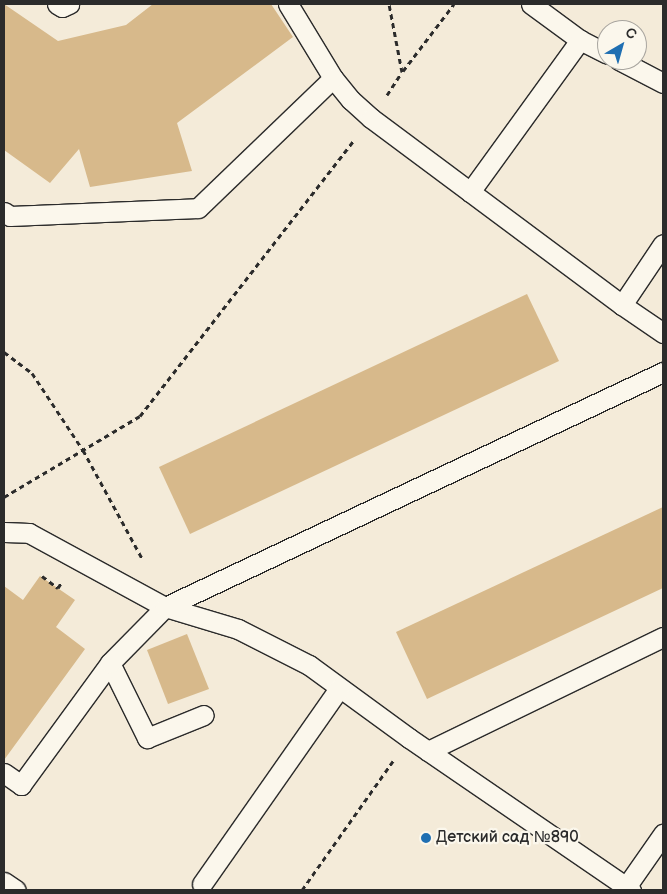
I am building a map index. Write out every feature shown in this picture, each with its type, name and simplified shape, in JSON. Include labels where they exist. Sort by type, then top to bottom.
[{"type":"lane","points":[[57,4],[62,8],[69,4]]},
{"type":"lane","points":[[288,4],[333,78],[351,100],[371,118],[622,305],[663,333]]},
{"type":"lane","points":[[531,4],[580,40],[597,49]]},
{"type":"lane","points":[[470,192],[580,40]]},
{"type":"lane","points":[[638,70],[663,83]]},
{"type":"lane","points":[[4,212],[10,216],[198,208],[333,78]]},
{"type":"lane","points":[[622,305],[663,244]]},
{"type":"lane","points":[[4,773],[20,785],[110,663],[165,607],[663,372]]},
{"type":"lane","points":[[4,532],[29,533],[165,607],[238,629],[308,665],[428,752],[628,888],[663,834]]},
{"type":"lane","points":[[428,752],[663,636]]},
{"type":"lane","points":[[110,663],[147,738],[204,715]]},
{"type":"lane","points":[[202,884],[339,688]]},
{"type":"lane","points":[[4,882],[16,890]]},
{"type":"path","points":[[389,4],[402,72]]},
{"type":"path","points":[[4,497],[140,416],[371,118],[402,72],[454,4]]},
{"type":"path","points":[[4,352],[32,372],[82,450],[146,566]]},
{"type":"path","points":[[302,890],[410,738]]},
{"type":"building","points":[[4,4],[58,41],[126,25],[153,4],[271,4],[293,37],[177,123],[192,171],[90,187],[79,149],[50,183],[4,150]]},
{"type":"building","points":[[527,294],[559,361],[190,534],[159,467]]},
{"type":"building","points":[[663,507],[663,588],[427,699],[396,632]]},
{"type":"building","points":[[40,576],[75,600],[56,627],[85,649],[4,760],[4,586],[23,600]]},
{"type":"building","points":[[187,634],[209,689],[168,704],[147,650]]},
{"type":"place","name":"Детский сад №890","points":[[426,838]]}]
